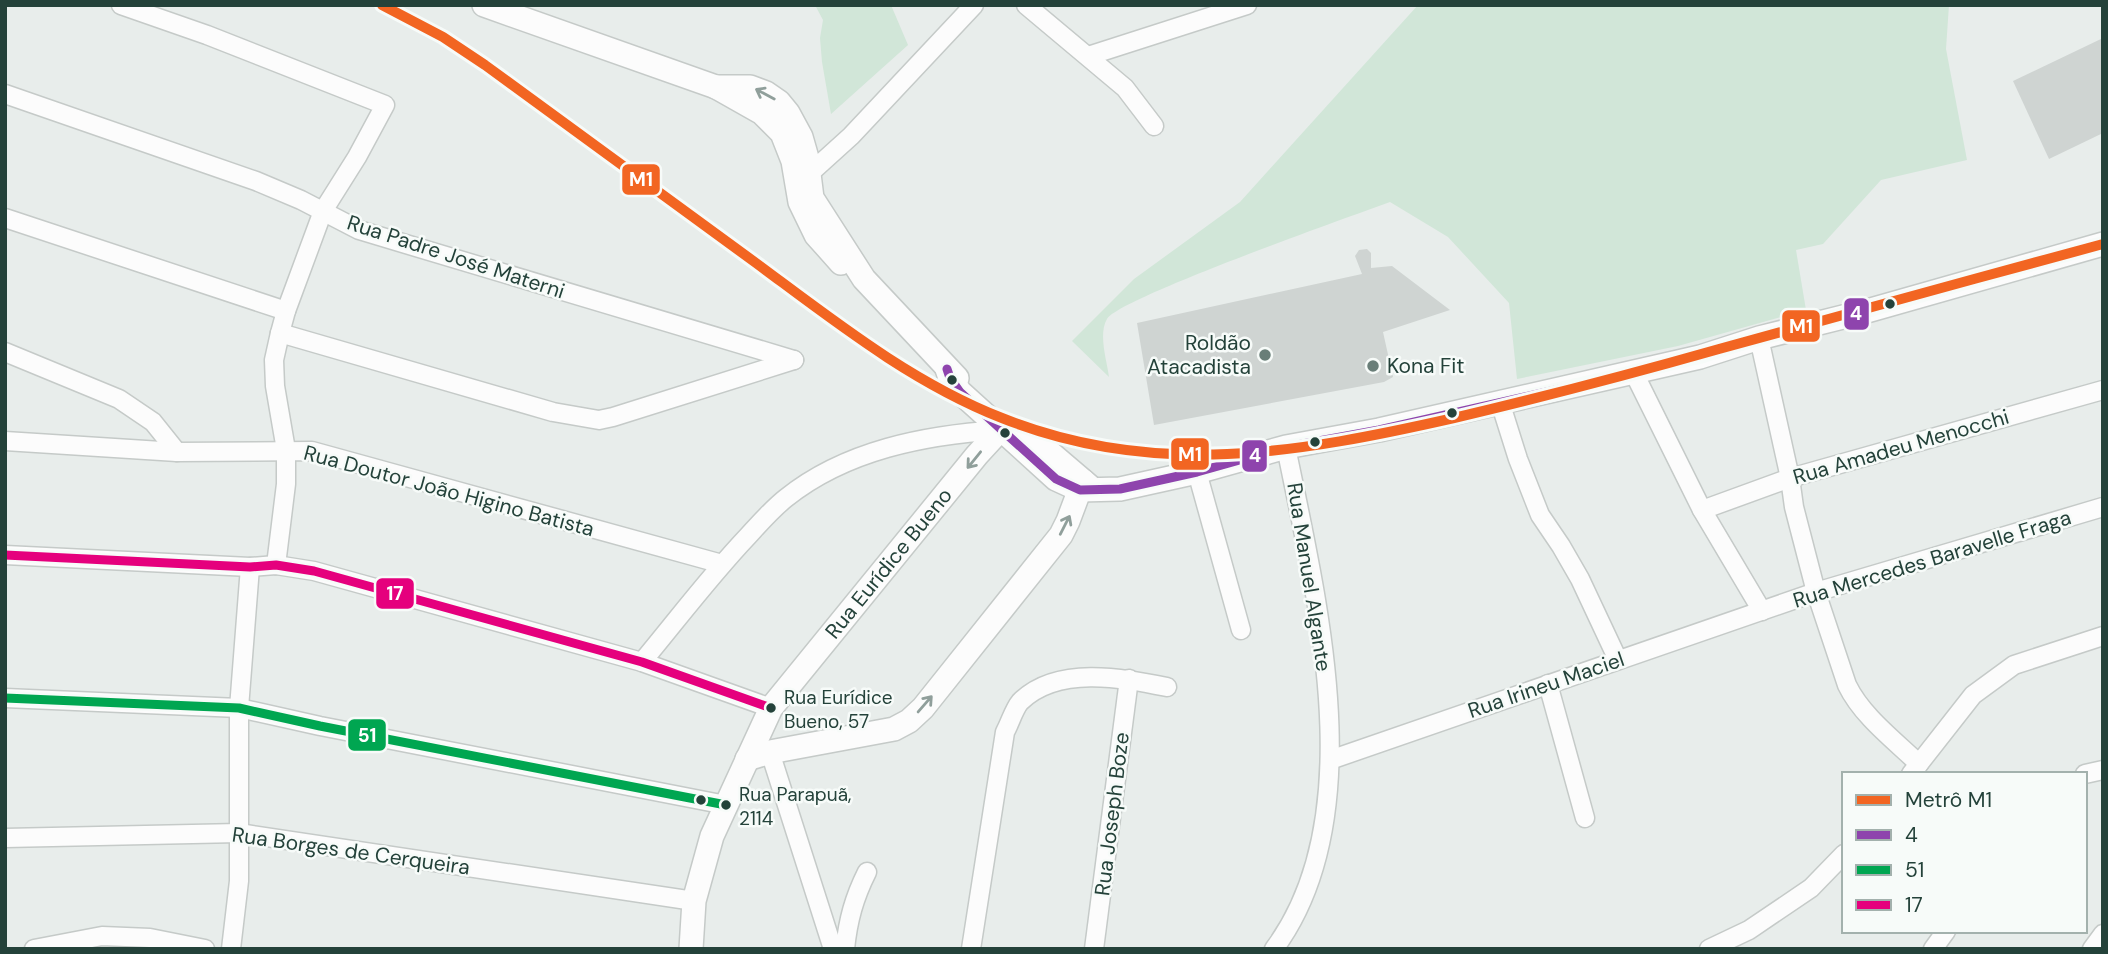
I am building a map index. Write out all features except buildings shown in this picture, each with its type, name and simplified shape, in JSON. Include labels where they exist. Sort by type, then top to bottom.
[{"type":"street","points":[[121,5],[385,105],[357,158],[323,211],[280,333],[274,360],[275,386],[286,450],[286,484],[275,565]]},
{"type":"street","points":[[484,5],[716,87],[750,87],[779,102],[801,137],[804,183],[864,279],[947,369],[1034,439],[1086,487]]},
{"type":"street","points":[[804,183],[974,5]]},
{"type":"street","points":[[1026,5],[1125,88],[1154,126]]},
{"type":"street","points":[[1088,56],[1247,5]]},
{"type":"street","name":"Rua Padre José Materni","points":[[5,94],[256,181],[359,230],[794,360],[599,420],[553,412],[280,333]]},
{"type":"street","points":[[5,218],[286,311]]},
{"type":"street","points":[[947,369],[960,392],[1056,479],[1086,487],[1121,489],[1197,472],[1286,447],[1379,430],[1700,357],[1759,338],[1867,311],[2103,244]]},
{"type":"street","points":[[1759,338],[1794,507],[1816,592],[1847,685],[1853,698],[1915,769],[1973,695],[2014,665],[2103,636]]},
{"type":"street","points":[[5,352],[119,399],[153,422],[177,452]]},
{"type":"street","points":[[1633,371],[1702,510],[1762,611]]},
{"type":"street","name":"Rua Amadeu Menocchi","points":[[1702,510],[1790,478],[2103,390]]},
{"type":"street","points":[[1500,402],[1540,515],[1574,568],[1618,660]]},
{"type":"street","points":[[642,662],[722,564],[785,499],[813,480],[856,457],[898,445],[959,433],[1012,429],[1034,439]]},
{"type":"street","name":"Rua Eurídice Bueno","points":[[691,949],[694,901],[712,836],[775,703],[1000,430]]},
{"type":"street","name":"Rua Doutor João Higino Batista","points":[[5,441],[177,452],[312,451],[722,564]]},
{"type":"street","name":"Rua Manuel Algante","points":[[1274,949],[1290,927],[1311,876],[1325,826],[1330,761],[1325,677],[1316,596],[1286,447]]},
{"type":"street","points":[[1197,472],[1241,630]]},
{"type":"street","points":[[747,759],[770,752],[894,729],[909,721],[923,708],[1061,535],[1086,487]]},
{"type":"street","name":"Rua Mercedes Baravelle Fraga","points":[[1762,611],[1816,592],[2103,508]]},
{"type":"street","points":[[5,555],[250,567],[275,565],[314,571],[642,662],[775,703]]},
{"type":"street","points":[[231,949],[239,881],[239,708],[250,567]]},
{"type":"street","name":"Rua Irineu Maciel","points":[[1330,761],[1762,611]]},
{"type":"street","points":[[971,949],[1005,732],[1019,704],[1040,688],[1080,677],[1129,679],[1167,687]]},
{"type":"street","name":"Rua Joseph Boze","points":[[1094,949],[1129,679]]},
{"type":"street","points":[[1548,684],[1585,818]]},
{"type":"street","points":[[5,698],[239,708],[726,805]]},
{"type":"street","name":"Rua Eurídice Bueno","points":[[770,752],[769,728],[775,703]]},
{"type":"street","points":[[770,752],[833,949]]},
{"type":"street","name":"Rua Borges de Cerqueira","points":[[5,838],[239,833],[694,901]]},
{"type":"street","points":[[1709,949],[1749,930],[1811,888],[1842,856]]},
{"type":"street","points":[[845,949],[849,913],[867,872]]},
{"type":"street","points":[[1933,949],[1945,933]]},
{"type":"street","points":[[2092,949],[2103,934]]},
{"type":"street","points":[[34,949],[102,936],[205,949]]},
{"type":"green space","points":[[815,5],[891,5],[908,45],[831,114],[822,62],[820,38],[823,20]]},
{"type":"green space","points":[[1418,5],[1949,5],[1946,49],[1967,160],[1881,180],[1823,244],[1796,250],[1806,310],[1678,346],[1517,379],[1509,303],[1448,237],[1390,202],[1192,276],[1121,309],[1107,319],[1104,325],[1103,340],[1109,377],[1072,341],[1134,279],[1240,202]]},
{"type":"metro line","name":"M1","points":[[382,5],[443,37],[485,65],[844,328],[905,369],[969,404],[1002,418],[1059,437],[1115,449],[1171,454],[1227,454],[1283,449],[1396,431],[1620,376],[2103,244]]},
{"type":"transit line","name":"4","points":[[947,369],[960,392],[1056,479],[1080,490],[1120,489],[1197,472],[1286,447],[1379,430],[1700,357],[1759,338],[1867,311],[2103,244]]},
{"type":"transit line","name":"17","points":[[5,555],[250,567],[276,565],[314,571],[642,662],[771,708]]},
{"type":"transit line","name":"51","points":[[5,698],[239,708],[726,805]]},
{"type":"place","name":"Roldão Atacadista","points":[[1265,355]]},
{"type":"place","name":"Kona Fit","points":[[1373,366]]},
{"type":"place","name":"Rua Eurídice Bueno, 57","points":[[771,708]]},
{"type":"place","name":"Rua Parapuã, 2114","points":[[726,805]]}]
